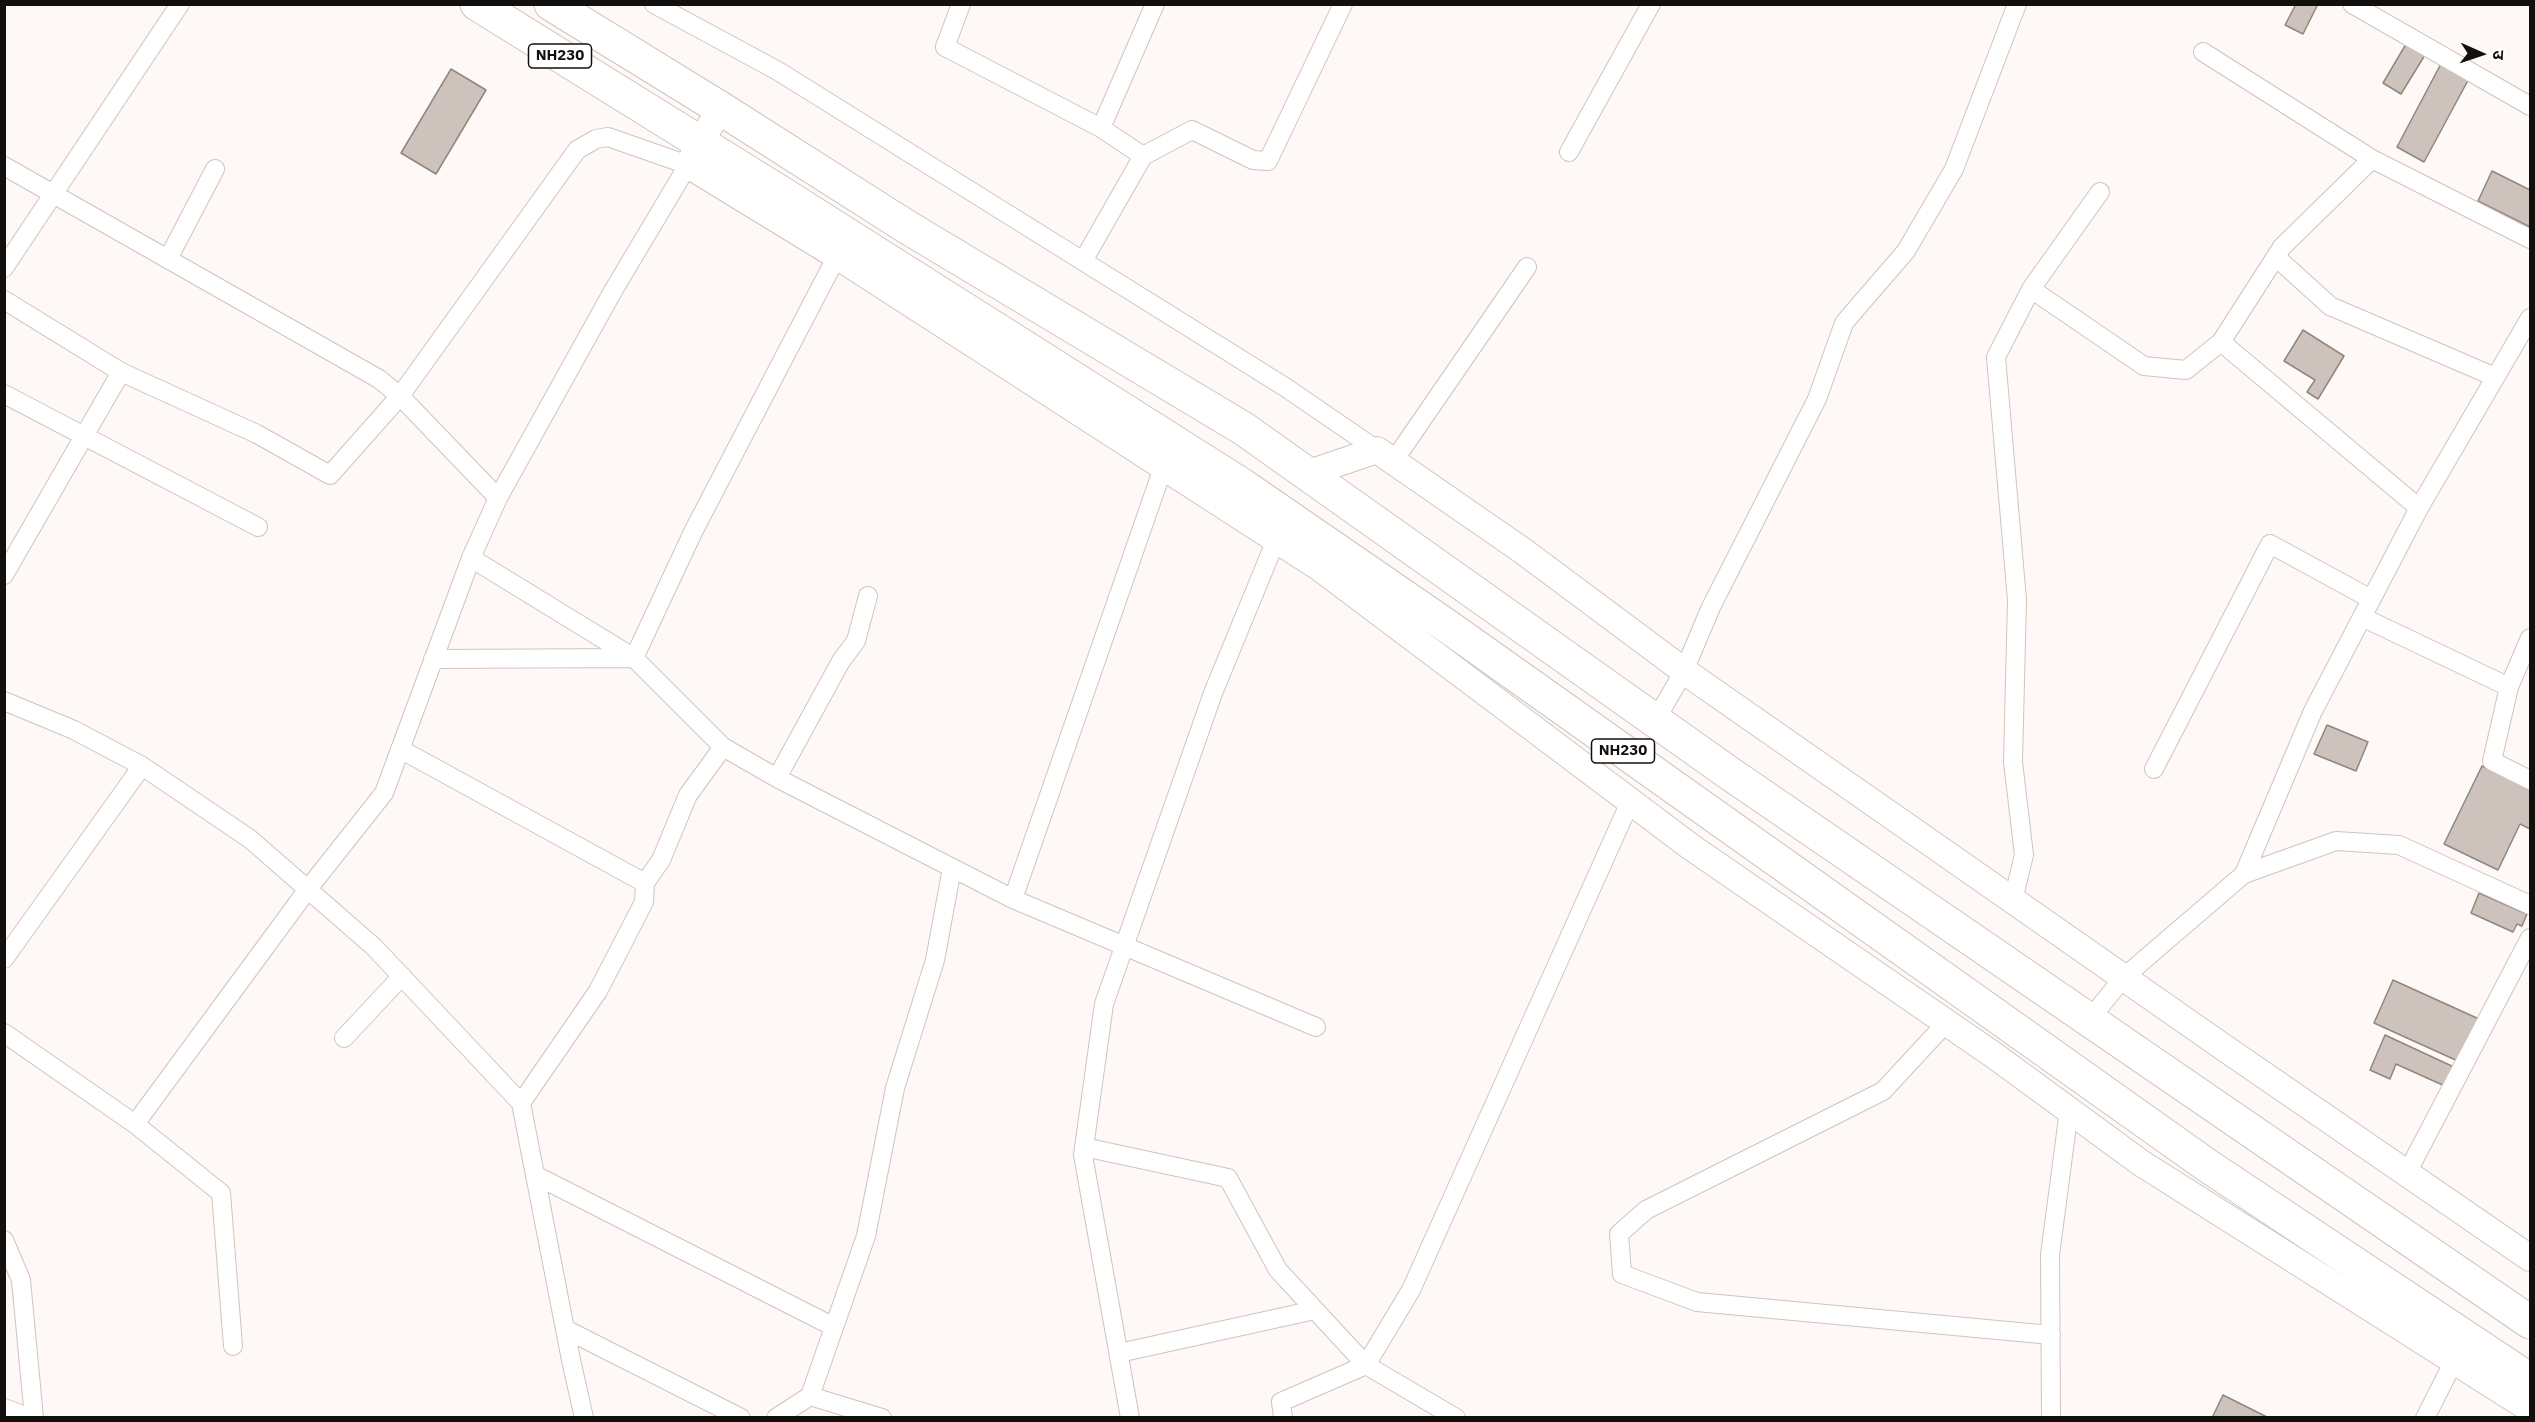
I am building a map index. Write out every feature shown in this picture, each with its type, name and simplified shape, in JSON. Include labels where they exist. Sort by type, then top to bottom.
[{"type":"highway","name":"NH230","points":[[477,4],[644,107],[695,154],[1242,485],[1321,554],[1447,626],[2208,1166],[2530,1380]]},
{"type":"highway","name":"NH230","points":[[551,4],[908,227],[1244,429],[1655,721],[2530,1322]]},
{"type":"street","points":[[4,268],[180,4]]},
{"type":"street","points":[[654,4],[778,71],[1285,387],[1523,551],[1684,671],[2530,1258]]},
{"type":"street","points":[[961,4],[945,47],[1101,128],[1143,156]]},
{"type":"street","points":[[1101,128],[1155,4]]},
{"type":"street","points":[[1083,261],[1143,156],[1192,130],[1253,160],[1268,161],[1343,4]]},
{"type":"street","points":[[1569,152],[1651,4]]},
{"type":"street","points":[[1655,721],[1684,671],[1711,607],[1817,399],[1844,323],[1906,251],[1954,169],[2017,4]]},
{"type":"street","points":[[2352,4],[2530,106]]},
{"type":"street","points":[[2203,52],[2372,159],[2530,239]]},
{"type":"street","points":[[135,1124],[308,890],[384,793],[471,558],[498,498],[613,291],[720,108]]},
{"type":"street","points":[[4,300],[121,372],[257,434],[330,476],[400,396],[569,159],[578,150],[596,139],[608,137],[695,154],[837,256],[1163,468],[1276,540],[1321,554],[1630,802],[1691,847],[1995,1056],[2141,1163],[2530,1409]]},
{"type":"street","points":[[2031,289],[2144,366],[2186,370],[2221,342],[2282,247],[2372,159]]},
{"type":"street","points":[[4,166],[379,379],[400,396],[498,498]]},
{"type":"street","points":[[168,259],[215,169]]},
{"type":"street","points":[[2013,900],[2024,855],[2013,762],[2017,600],[1996,357],[2031,289],[2100,192]]},
{"type":"street","points":[[634,658],[694,530],[837,256]]},
{"type":"street","points":[[2276,256],[2330,306],[2496,377]]},
{"type":"street","points":[[1309,473],[1385,456],[1527,267]]},
{"type":"street","points":[[2244,874],[2313,711],[2419,508],[2530,318]]},
{"type":"street","points":[[2221,342],[2419,508]]},
{"type":"street","points":[[4,575],[121,372]]},
{"type":"street","points":[[4,394],[258,527]]},
{"type":"street","points":[[1013,899],[1163,468]]},
{"type":"street","points":[[1130,1418],[1083,1155],[1104,1004],[1213,693],[1276,540]]},
{"type":"street","points":[[2154,769],[2270,544],[2372,599]]},
{"type":"street","points":[[471,558],[634,658],[723,747],[777,778],[1013,899],[1316,1027]]},
{"type":"street","points":[[777,778],[841,661],[856,641],[868,596]]},
{"type":"street","points":[[2362,617],[2509,687]]},
{"type":"street","points":[[2530,638],[2509,687],[2492,760],[2530,780]]},
{"type":"street","points":[[433,659],[634,658]]},
{"type":"street","points":[[4,701],[74,730],[142,766],[250,839],[374,947],[521,1103],[565,1329],[585,1418]]},
{"type":"street","points":[[521,1103],[598,992],[644,902],[645,883],[661,860],[688,795],[723,747]]},
{"type":"street","points":[[400,748],[645,883]]},
{"type":"street","points":[[4,959],[142,766]]},
{"type":"street","points":[[1283,1418],[1281,1402],[1366,1365],[1411,1290],[1630,802]]},
{"type":"street","points":[[2089,1020],[2124,977],[2244,874],[2336,842],[2399,845],[2530,905]]},
{"type":"street","points":[[776,1418],[810,1396],[866,1236],[895,1088],[935,960],[952,867]]},
{"type":"street","points":[[2407,1173],[2530,938]]},
{"type":"street","points":[[344,1038],[402,976]]},
{"type":"street","points":[[1946,1023],[1883,1091],[1646,1210],[1619,1234],[1622,1274],[1697,1302],[2050,1335]]},
{"type":"street","points":[[4,1033],[135,1124],[221,1193],[233,1346]]},
{"type":"street","points":[[1995,1056],[2030,1040]]},
{"type":"street","points":[[2051,1418],[2050,1255],[2069,1110]]},
{"type":"street","points":[[1084,1147],[1228,1178],[1278,1270],[1366,1365],[1456,1418]]},
{"type":"street","points":[[535,1175],[834,1327]]},
{"type":"street","points":[[4,1240],[21,1280],[32,1418],[4,1408]]},
{"type":"street","points":[[1119,1353],[1315,1310]]},
{"type":"street","points":[[565,1329],[741,1418]]},
{"type":"street","points":[[2425,1418],[2454,1361]]},
{"type":"street","points":[[810,1396],[882,1418]]},
{"type":"building","points":[[2296,4],[2318,4],[2303,34],[2285,25]]},
{"type":"building","points":[[2409,39],[2428,50],[2401,94],[2383,83]]},
{"type":"building","points":[[2444,58],[2472,73],[2424,162],[2397,147]]},
{"type":"building","points":[[451,69],[486,90],[436,174],[401,153]]},
{"type":"building","points":[[2492,171],[2530,190],[2530,227],[2478,201]]},
{"type":"building","points":[[2303,330],[2344,356],[2318,399],[2307,392],[2315,380],[2284,361]]},
{"type":"building","points":[[2327,725],[2368,742],[2356,771],[2314,754]]},
{"type":"building","points":[[2482,766],[2530,789],[2530,829],[2520,824],[2498,870],[2444,844]]},
{"type":"building","points":[[2479,893],[2527,914],[2522,926],[2517,924],[2513,932],[2471,913]]},
{"type":"building","points":[[2393,980],[2479,1019],[2460,1062],[2374,1023]]},
{"type":"building","points":[[2385,1035],[2456,1068],[2447,1087],[2396,1064],[2390,1079],[2370,1070]]},
{"type":"building","points":[[2223,1395],[2269,1418],[2212,1418]]}]
